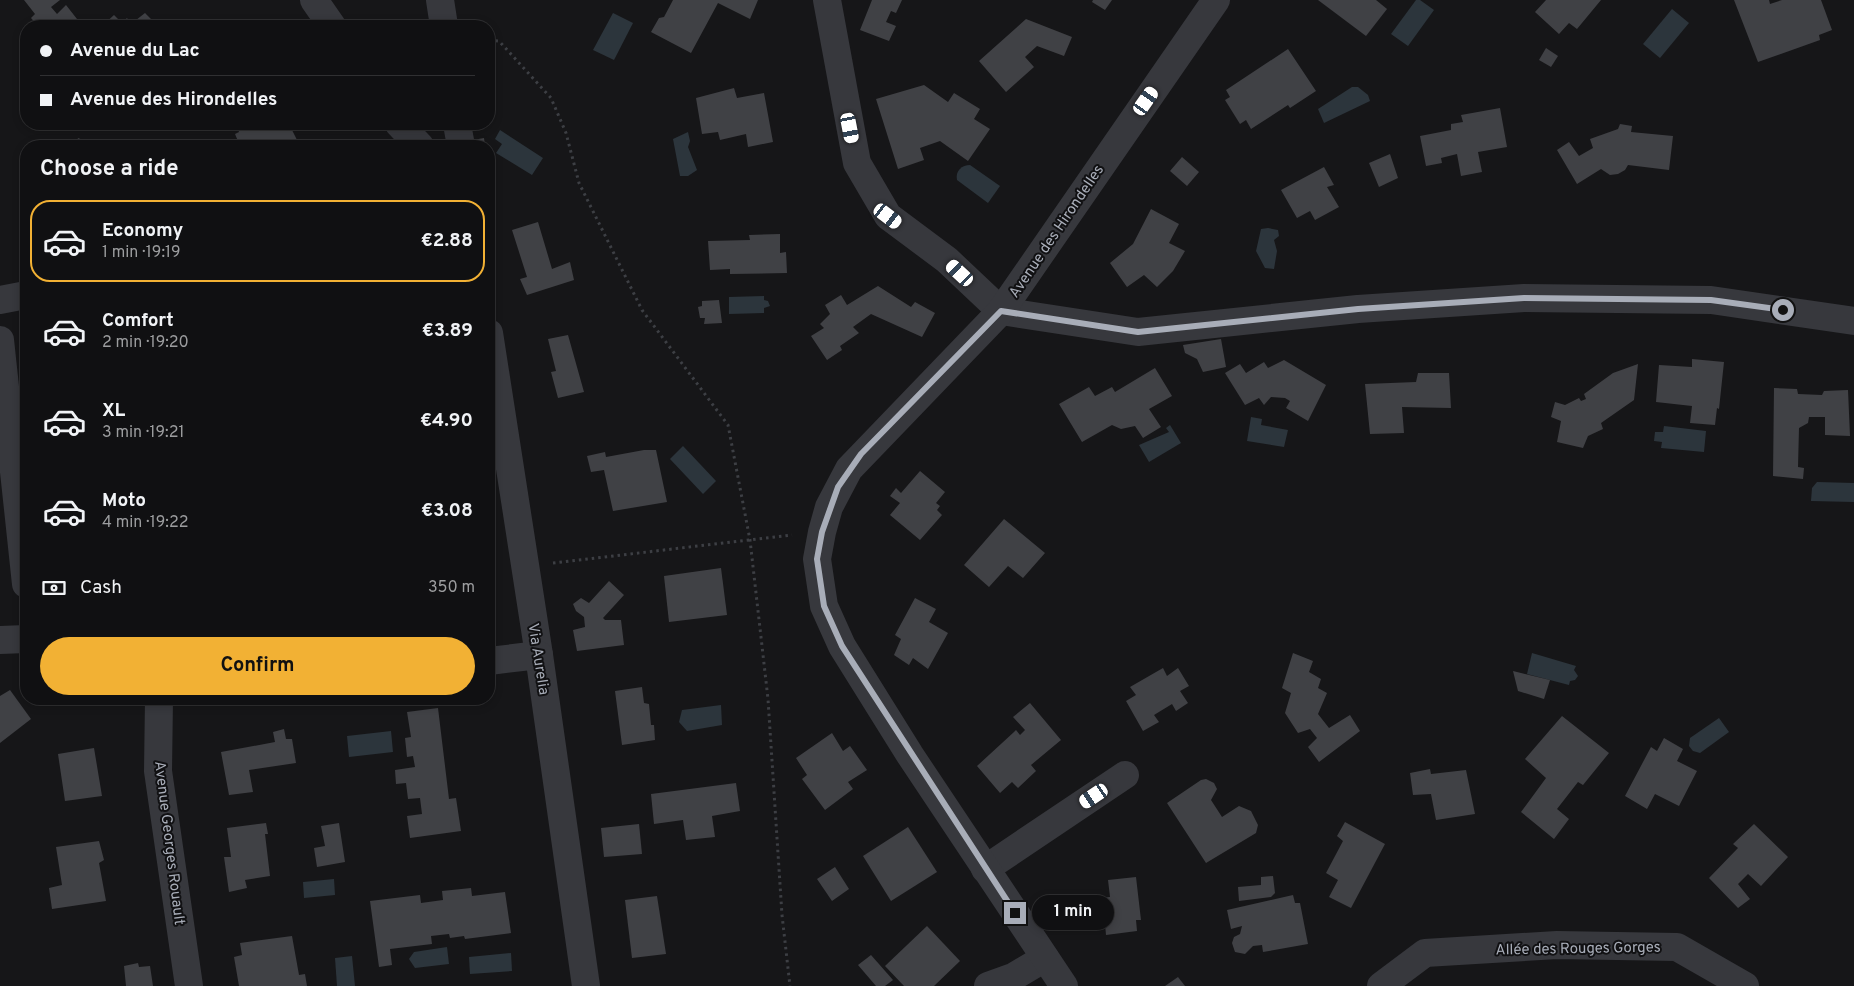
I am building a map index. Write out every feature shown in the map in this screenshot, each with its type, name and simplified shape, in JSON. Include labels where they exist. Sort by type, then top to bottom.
[{"type":"street","points":[[314,0],[328,20]]},
{"type":"street","points":[[440,0],[443,20]]},
{"type":"street","points":[[827,0],[857,163],[888,216],[947,260],[1001,311],[1138,332],[1358,309],[1515,299],[1702,300],[1854,321]]},
{"type":"street","name":"Avenue des Hirondelles","points":[[1064,986],[894,730],[842,646],[824,606],[817,559],[822,532],[838,487],[861,454],[1001,311],[1216,0]]},
{"type":"street","points":[[405,130],[414,140]]},
{"type":"street","points":[[0,300],[20,296]]},
{"type":"street","points":[[0,340],[20,528]]},
{"type":"street","name":"Via Aurelia","points":[[495,372],[539,655],[586,986]]},
{"type":"street","points":[[0,640],[20,639]]},
{"type":"street","points":[[495,660],[539,655]]},
{"type":"street","name":"Avenue Georges Rouault","points":[[160,705],[158,771],[189,986]]},
{"type":"street","points":[[986,869],[1125,775]]},
{"type":"street","name":"Allée des Rouges Gorges","points":[[1381,986],[1425,953],[1557,945],[1677,947],[1746,986]]},
{"type":"street","points":[[988,986],[1013,977],[1045,958]]},
{"type":"path","points":[[495,41],[499,41],[551,98],[566,133],[579,183],[642,310],[728,424],[750,540],[768,699],[782,915],[790,986]]},
{"type":"path","points":[[525,566],[822,532]]},
{"type":"shaded area","points":[[1416,0],[1420,0],[1434,10],[1408,46],[1391,34]]},
{"type":"shaded area","points":[[1672,9],[1689,23],[1660,58],[1643,44]]},
{"type":"shaded area","points":[[613,13],[633,23],[614,60],[593,50]]},
{"type":"shaded area","points":[[1352,87],[1358,87],[1368,95],[1370,101],[1324,123],[1318,109]]},
{"type":"shaded area","points":[[500,130],[543,158],[532,175],[496,153],[502,144],[495,139]]},
{"type":"shaded area","points":[[688,132],[690,141],[688,147],[697,170],[688,176],[680,176],[673,139]]},
{"type":"shaded area","points":[[970,165],[1000,186],[988,203],[957,180],[957,174],[960,169]]},
{"type":"shaded area","points":[[1261,229],[1278,230],[1279,236],[1274,240],[1277,251],[1274,269],[1265,268],[1256,251]]},
{"type":"shaded area","points":[[764,296],[764,300],[768,301],[770,306],[764,308],[764,313],[729,314],[729,297]]},
{"type":"shaded area","points":[[1251,417],[1262,419],[1261,425],[1288,430],[1284,447],[1247,441]]},
{"type":"shaded area","points":[[1170,425],[1181,443],[1149,462],[1139,445],[1169,432],[1166,428]]},
{"type":"shaded area","points":[[1664,426],[1706,431],[1704,452],[1661,448],[1662,442],[1654,441],[1655,432],[1663,432]]},
{"type":"shaded area","points":[[683,446],[716,481],[703,494],[670,459]]},
{"type":"shaded area","points":[[1817,482],[1854,483],[1854,502],[1811,501],[1812,488]]},
{"type":"shaded area","points":[[1532,653],[1576,666],[1574,670],[1578,676],[1575,680],[1570,681],[1569,685],[1527,674]]},
{"type":"shaded area","points":[[721,705],[722,725],[687,731],[679,722],[682,710]]},
{"type":"shaded area","points":[[1719,718],[1729,732],[1700,753],[1693,751],[1689,746],[1690,738]]},
{"type":"shaded area","points":[[391,731],[393,752],[349,757],[347,736]]},
{"type":"shaded area","points":[[334,879],[335,895],[304,898],[303,882]]},
{"type":"shaded area","points":[[447,947],[449,964],[415,968],[409,959],[414,952]]},
{"type":"shaded area","points":[[511,953],[512,971],[470,974],[469,957]]},
{"type":"shaded area","points":[[352,956],[355,986],[337,986],[335,958]]},
{"type":"building","points":[[24,0],[60,0],[51,7],[57,14],[66,5],[77,19],[33,20],[31,18],[35,14]]},
{"type":"building","points":[[673,0],[758,0],[750,19],[718,3],[691,53],[651,32],[659,18],[664,17]]},
{"type":"building","points":[[872,0],[902,0],[896,13],[891,11],[886,22],[896,26],[889,41],[860,30]]},
{"type":"building","points":[[1093,0],[1112,0],[1105,10],[1092,2]]},
{"type":"building","points":[[1318,0],[1376,0],[1387,9],[1366,36]]},
{"type":"building","points":[[1546,0],[1601,0],[1577,29],[1569,23],[1559,34],[1535,12]]},
{"type":"building","points":[[1734,0],[1769,0],[1770,4],[1782,0],[1821,0],[1832,30],[1819,35],[1820,40],[1758,62]]},
{"type":"building","points":[[145,13],[152,20],[136,20]]},
{"type":"building","points":[[114,15],[119,20],[109,20]]},
{"type":"building","points":[[1026,19],[1072,37],[1064,56],[1037,46],[1025,57],[1034,67],[1006,92],[979,61]]},
{"type":"building","points":[[1546,48],[1558,56],[1551,67],[1539,60]]},
{"type":"building","points":[[1288,49],[1316,91],[1290,108],[1288,105],[1251,129],[1246,120],[1240,124],[1225,100],[1230,97],[1226,90]]},
{"type":"building","points":[[924,85],[948,102],[954,93],[980,109],[974,119],[990,129],[968,161],[940,141],[920,148],[924,160],[898,169],[876,99]]},
{"type":"building","points":[[734,88],[737,98],[764,93],[773,142],[748,147],[746,134],[720,140],[718,132],[702,134],[696,98]]},
{"type":"building","points":[[1500,108],[1507,147],[1478,152],[1482,172],[1461,176],[1457,154],[1441,158],[1442,163],[1426,166],[1420,136],[1451,130],[1451,124],[1463,122],[1461,115]]},
{"type":"building","points":[[1620,124],[1632,126],[1631,132],[1673,136],[1669,170],[1628,165],[1625,170],[1618,174],[1610,175],[1601,169],[1577,184],[1557,150],[1569,142],[1579,156],[1593,148],[1590,139],[1618,129]]},
{"type":"building","points":[[238,130],[292,130],[297,140],[238,140],[235,134],[239,132]]},
{"type":"building","points":[[1390,154],[1398,178],[1379,187],[1369,163]]},
{"type":"building","points":[[1182,157],[1199,172],[1187,186],[1170,171]]},
{"type":"building","points":[[1324,167],[1334,185],[1327,187],[1339,207],[1315,220],[1310,211],[1297,218],[1281,190]]},
{"type":"building","points":[[1151,209],[1179,224],[1169,243],[1185,251],[1173,271],[1157,287],[1144,275],[1127,287],[1110,263],[1133,244]]},
{"type":"building","points":[[538,222],[552,269],[570,262],[574,280],[527,295],[520,279],[527,277],[512,230]]},
{"type":"building","points":[[780,234],[780,253],[786,252],[787,273],[730,274],[730,269],[710,270],[708,241],[750,240],[749,235]]},
{"type":"building","points":[[878,286],[911,307],[915,302],[935,313],[922,337],[871,314],[853,327],[859,333],[840,346],[842,350],[827,360],[811,336],[824,328],[820,324],[830,314],[825,305],[841,295],[847,305]]},
{"type":"building","points":[[719,300],[722,323],[704,324],[705,318],[700,318],[698,307],[702,306],[702,301]]},
{"type":"building","points":[[568,335],[584,392],[558,398],[551,372],[556,371],[548,339]]},
{"type":"building","points":[[1221,339],[1226,367],[1203,372],[1197,359],[1185,353],[1183,345]]},
{"type":"building","points":[[1692,359],[1724,362],[1719,409],[1717,408],[1715,425],[1690,423],[1692,406],[1656,402],[1659,365],[1692,367]]},
{"type":"building","points":[[1284,360],[1326,385],[1308,421],[1286,408],[1290,401],[1285,398],[1271,397],[1264,405],[1259,398],[1245,405],[1225,373],[1240,364],[1246,373],[1264,362],[1268,368]]},
{"type":"building","points":[[1638,364],[1634,400],[1601,423],[1603,429],[1588,436],[1583,448],[1557,442],[1561,421],[1551,417],[1555,402],[1565,405],[1579,398],[1581,401],[1586,399],[1584,394],[1613,373]]},
{"type":"building","points":[[1155,368],[1172,396],[1149,409],[1161,427],[1143,438],[1135,426],[1121,429],[1112,425],[1082,442],[1059,404],[1089,387],[1095,396],[1112,387],[1115,392]]},
{"type":"building","points":[[1418,373],[1449,373],[1451,408],[1402,407],[1404,433],[1370,434],[1365,384],[1416,382]]},
{"type":"building","points":[[1774,388],[1797,389],[1798,394],[1822,395],[1824,391],[1848,390],[1850,436],[1825,435],[1825,417],[1809,417],[1808,423],[1799,428],[1798,467],[1804,468],[1803,479],[1773,476]]},
{"type":"building","points":[[644,450],[656,450],[667,502],[613,511],[604,470],[591,472],[587,456],[605,452],[606,457]]},
{"type":"building","points":[[920,471],[945,492],[936,503],[940,506],[937,510],[942,515],[920,540],[890,515],[900,503],[890,496],[896,488],[901,493]]},
{"type":"building","points":[[1004,519],[1045,553],[1023,578],[1008,566],[989,587],[964,565]]},
{"type":"building","points":[[721,568],[727,615],[669,622],[664,576]]},
{"type":"building","points":[[609,581],[624,595],[603,618],[605,620],[621,620],[624,645],[577,651],[573,630],[585,627],[584,617],[576,611],[573,604],[581,598],[589,603]]},
{"type":"building","points":[[915,598],[936,609],[929,622],[948,633],[928,669],[913,658],[909,665],[894,655],[901,639],[895,635]]},
{"type":"building","points":[[1293,653],[1313,661],[1309,672],[1321,679],[1318,688],[1327,693],[1318,714],[1329,728],[1350,715],[1360,731],[1319,762],[1308,747],[1317,738],[1310,729],[1298,733],[1285,713],[1291,693],[1282,688]]},
{"type":"building","points":[[1163,668],[1167,676],[1178,668],[1189,686],[1180,691],[1188,703],[1176,711],[1172,704],[1154,715],[1159,722],[1143,731],[1126,701],[1136,695],[1130,687]]},
{"type":"building","points":[[1513,671],[1550,680],[1544,699],[1518,691]]},
{"type":"building","points":[[642,687],[644,703],[649,704],[655,740],[622,745],[615,691]]},
{"type":"building","points":[[10,690],[31,719],[0,743],[0,696]]},
{"type":"building","points":[[1030,703],[1061,740],[1031,765],[1036,771],[1018,788],[1012,782],[1000,793],[977,766],[1016,730],[1020,735],[1025,730],[1013,717]]},
{"type":"building","points":[[438,708],[449,799],[456,798],[461,831],[410,838],[407,816],[422,814],[420,798],[408,799],[406,783],[396,784],[395,770],[415,767],[413,756],[407,757],[405,738],[411,737],[407,712]]},
{"type":"building","points":[[1562,716],[1609,753],[1583,785],[1578,782],[1557,809],[1569,819],[1554,839],[1521,812],[1546,778],[1525,759]]},
{"type":"building","points":[[284,729],[286,739],[292,739],[296,763],[249,770],[253,792],[229,795],[221,752],[275,742],[273,732]]},
{"type":"building","points":[[832,733],[843,751],[850,746],[867,770],[848,782],[853,789],[825,810],[802,779],[807,775],[796,758]]},
{"type":"building","points":[[1664,738],[1683,749],[1677,761],[1697,771],[1679,806],[1655,794],[1647,809],[1625,796],[1651,747],[1657,751]]},
{"type":"building","points":[[94,748],[102,796],[65,801],[58,754]]},
{"type":"building","points":[[1430,769],[1431,774],[1466,770],[1475,814],[1436,820],[1431,794],[1413,795],[1410,773]]},
{"type":"building","points":[[1206,779],[1214,783],[1217,789],[1211,800],[1222,817],[1239,806],[1251,811],[1258,825],[1256,833],[1206,863],[1167,803],[1201,780]]},
{"type":"building","points":[[736,783],[740,811],[712,816],[715,837],[686,840],[683,820],[654,824],[651,794]]},
{"type":"building","points":[[1345,822],[1385,844],[1351,908],[1329,897],[1338,880],[1326,873],[1343,841],[1337,836]]},
{"type":"building","points":[[266,823],[268,834],[265,834],[270,876],[245,880],[247,888],[229,892],[224,857],[231,857],[227,828]]},
{"type":"building","points":[[339,823],[345,862],[317,867],[314,848],[325,846],[321,826]]},
{"type":"building","points":[[639,824],[642,854],[604,857],[601,828]]},
{"type":"building","points":[[1754,824],[1788,857],[1761,886],[1748,874],[1738,884],[1750,899],[1738,908],[1709,878],[1738,848],[1733,844]]},
{"type":"building","points":[[908,827],[937,872],[891,901],[863,856]]},
{"type":"building","points":[[99,841],[104,860],[99,863],[106,901],[52,909],[49,888],[62,885],[56,847]]},
{"type":"building","points":[[835,867],[849,889],[832,901],[817,879]]},
{"type":"building","points":[[1273,876],[1275,893],[1271,897],[1239,901],[1238,887],[1261,885],[1261,877]]},
{"type":"building","points":[[1136,877],[1141,920],[1136,920],[1137,931],[1106,935],[1105,924],[1101,925],[1098,898],[1110,897],[1108,880]]},
{"type":"building","points":[[471,888],[472,896],[505,892],[511,933],[465,939],[464,936],[450,938],[449,934],[431,936],[432,944],[390,949],[392,965],[379,967],[370,901],[420,895],[421,903],[443,900],[442,891]]},
{"type":"building","points":[[1293,895],[1295,903],[1300,903],[1308,944],[1263,952],[1262,945],[1253,946],[1245,954],[1235,952],[1232,943],[1234,937],[1240,934],[1242,926],[1231,929],[1227,910]]},
{"type":"building","points":[[657,896],[666,954],[632,958],[625,900]]},
{"type":"building","points":[[927,926],[960,961],[934,986],[904,986],[885,966]]},
{"type":"building","points":[[292,936],[299,975],[305,974],[307,986],[239,986],[234,957],[242,955],[240,943]]},
{"type":"building","points":[[871,955],[893,980],[885,986],[876,986],[858,965]]},
{"type":"building","points":[[138,963],[139,967],[150,966],[153,986],[126,986],[124,966]]},
{"type":"building","points":[[1178,977],[1185,986],[1165,986]]},
{"type":"route","points":[[1015,913],[910,755],[842,646],[824,606],[817,559],[829,506],[849,469],[861,454],[1001,311],[1138,332],[1358,309],[1524,298],[1711,300],[1783,310]]}]
